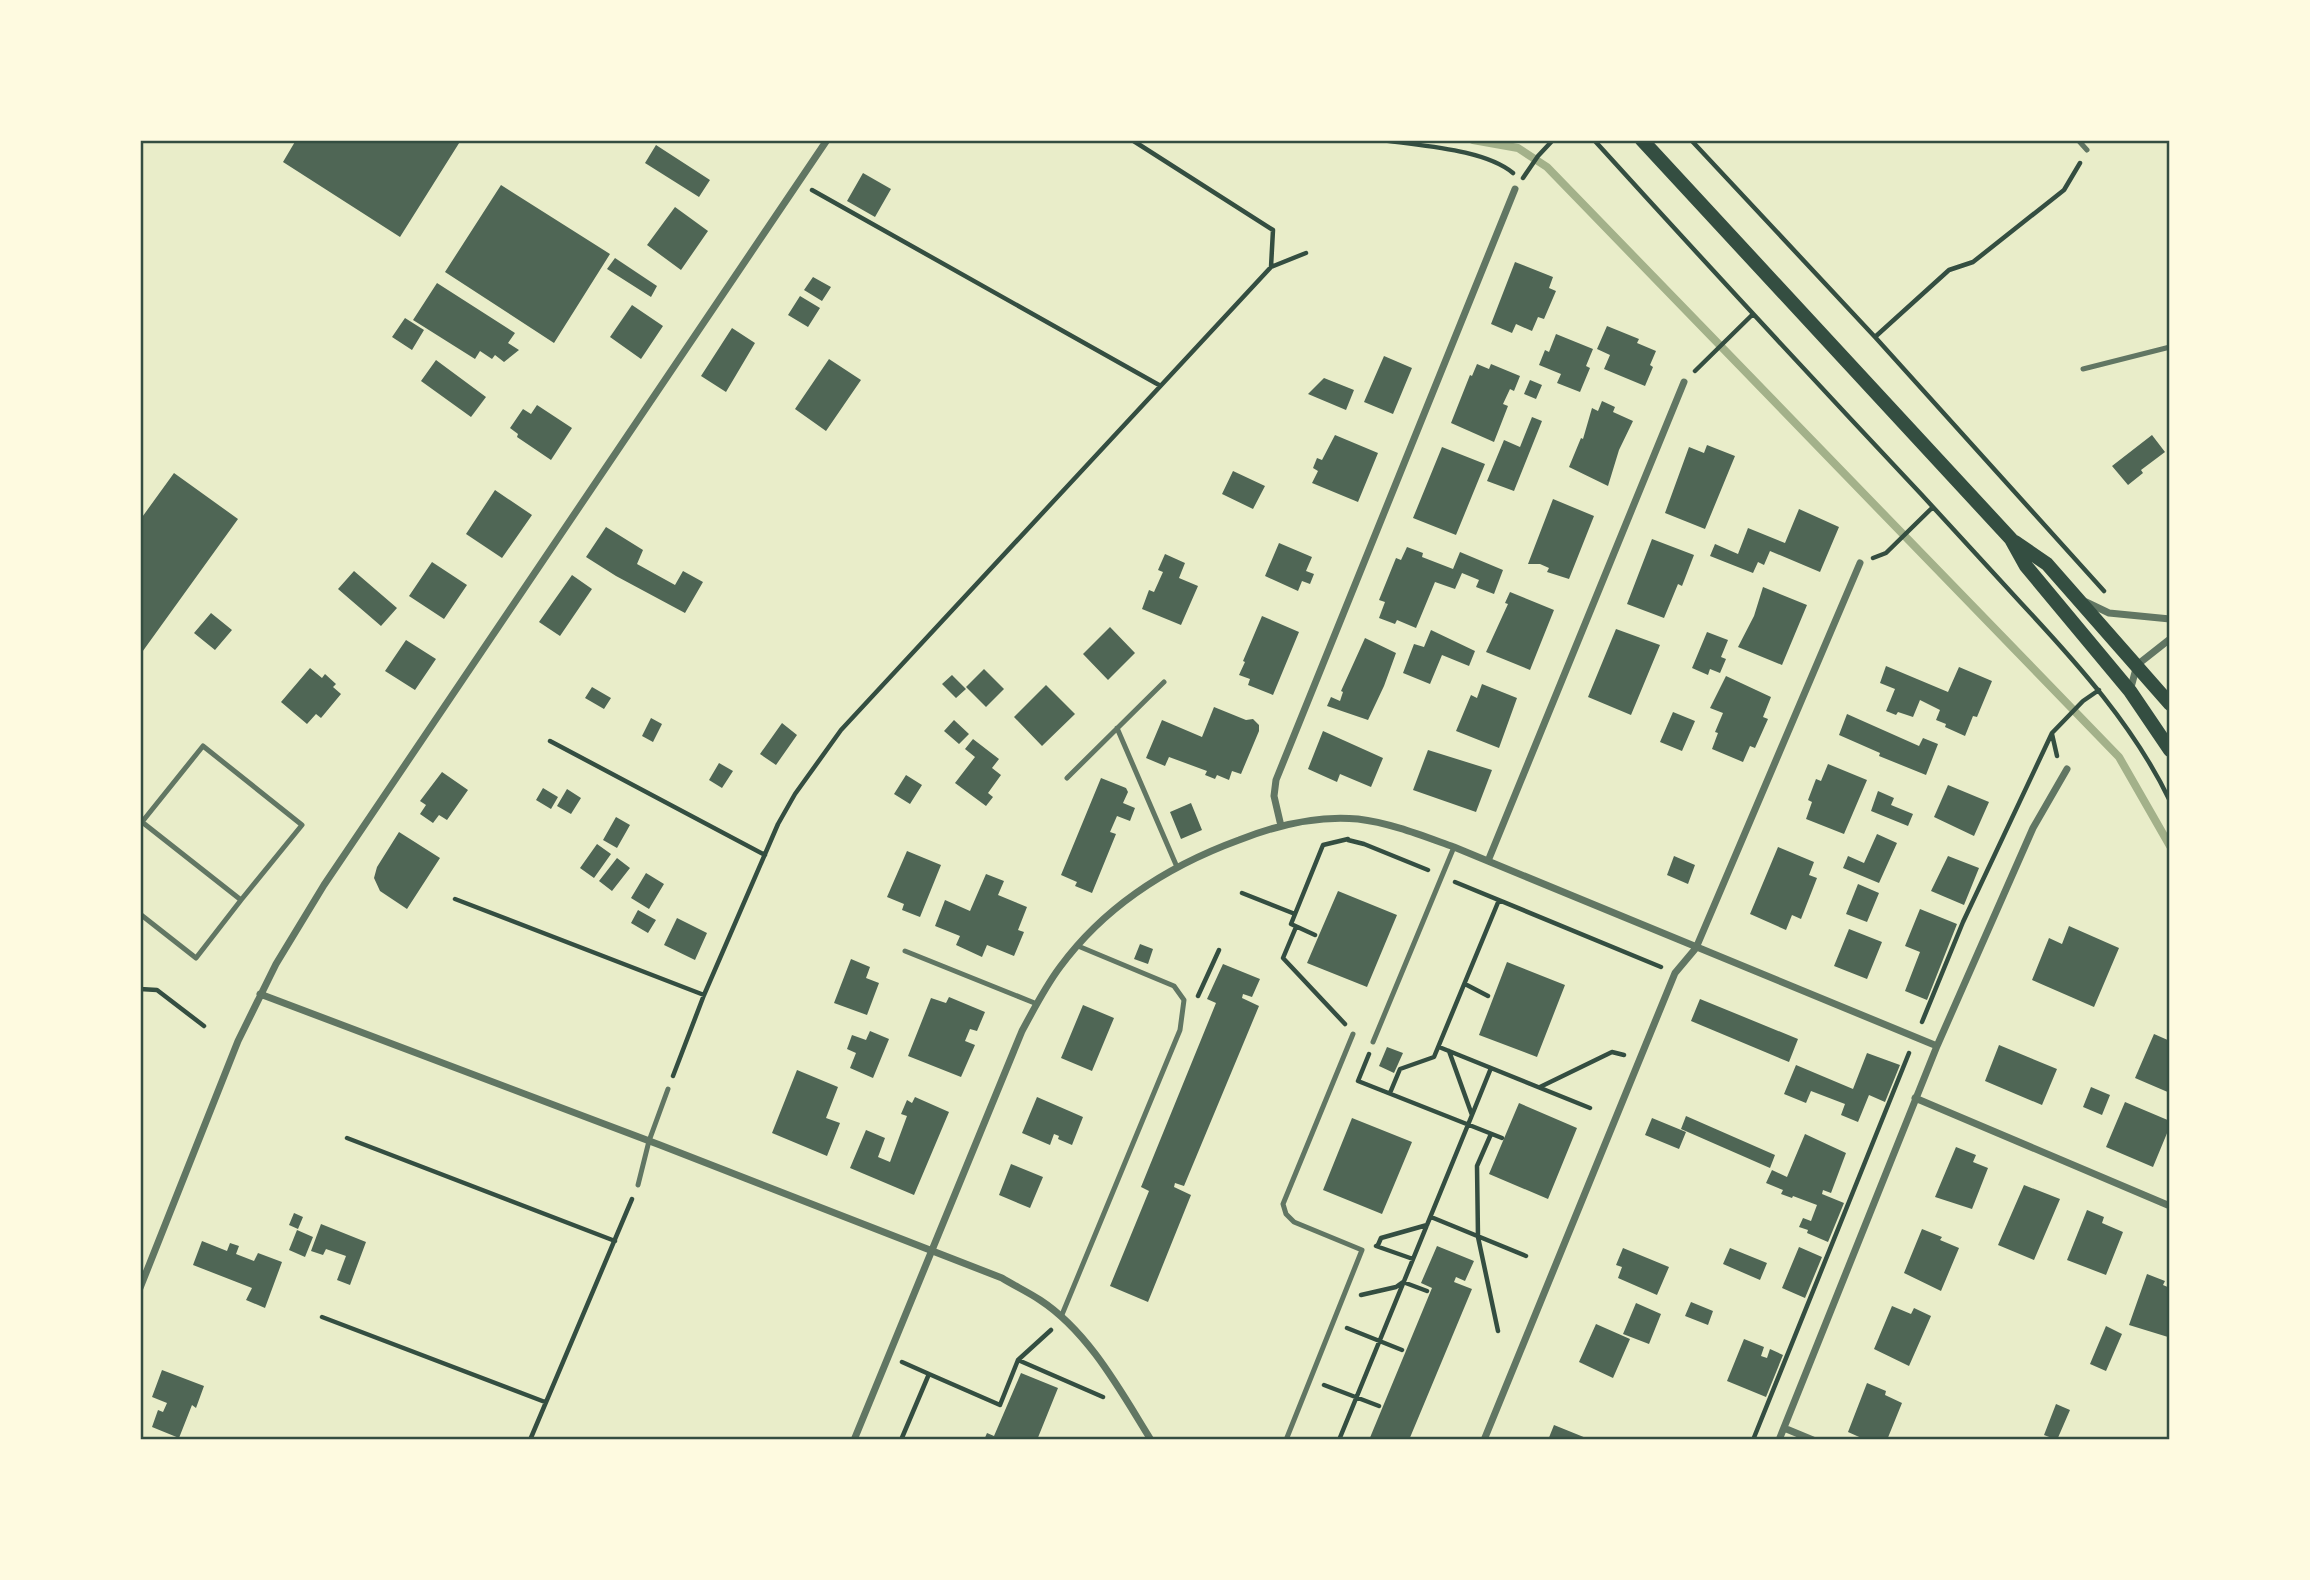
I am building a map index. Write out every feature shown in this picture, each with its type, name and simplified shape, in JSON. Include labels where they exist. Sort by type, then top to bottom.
[{"type":"main road","points":[[1642,140],[2011,539],[2047,564],[2080,599],[2170,704]]},
{"type":"main road","points":[[2011,539],[2026,566],[2130,691],[2170,750]]},
{"type":"street","points":[[140,1288],[237,1041],[260,994],[324,885],[827,140]]},
{"type":"street","points":[[1281,826],[1274,796],[1276,780],[1515,189]]},
{"type":"street","points":[[1488,861],[1684,382]]},
{"type":"street","points":[[1484,1440],[1675,973],[1696,948],[1860,563]]},
{"type":"street","points":[[2080,599],[2109,613],[2170,619]]},
{"type":"street","points":[[2130,691],[2137,665],[2170,639]]},
{"type":"street","points":[[1779,1440],[1937,1046],[2033,828],[2067,769]]},
{"type":"street","points":[[854,1440],[1023,1031],[1037,1004],[1077,946],[1116,908],[1152,881],[1200,854],[1281,826],[1317,818],[1359,819],[1405,829],[1937,1046]]},
{"type":"street","points":[[260,994],[649,1141],[1002,1279],[1041,1301],[1061,1317],[1096,1355],[1150,1440]]},
{"type":"street","points":[[1915,1098],[2170,1206]]},
{"type":"street","points":[[1784,1428],[1812,1440]]},
{"type":"lane","points":[[2078,140],[2087,150]]},
{"type":"lane","points":[[2083,369],[2170,347]]},
{"type":"lane","points":[[1067,778],[1164,682]]},
{"type":"lane","points":[[1117,728],[1177,867]]},
{"type":"lane","points":[[140,914],[196,958],[302,825],[203,746],[141,824],[241,900]]},
{"type":"lane","points":[[1374,1042],[1454,847]]},
{"type":"lane","points":[[1061,1317],[1180,1030],[1184,1000],[1174,986],[1077,946]]},
{"type":"lane","points":[[905,951],[1037,1004]]},
{"type":"lane","points":[[1286,1440],[1362,1250],[1294,1222],[1286,1214],[1283,1204],[1353,1034]]},
{"type":"lane","points":[[638,1185],[649,1141],[668,1089]]},
{"type":"path","points":[[1132,140],[1273,230],[1271,267]]},
{"type":"path","points":[[1383,140],[1477,156],[1501,163],[1522,180],[1553,140]]},
{"type":"path","points":[[1594,140],[2099,690],[2158,775],[2170,801]]},
{"type":"path","points":[[1691,140],[1875,337],[2111,598]]},
{"type":"path","points":[[1875,337],[1949,270],[1973,262],[2064,190],[2087,150]]},
{"type":"path","points":[[799,182],[1159,385]]},
{"type":"path","points":[[668,1089],[704,995],[778,824],[795,794],[841,730],[1271,267],[1306,253]]},
{"type":"path","points":[[1704,362],[1752,315]]},
{"type":"path","points":[[1886,553],[1933,507]]},
{"type":"path","points":[[1754,1440],[1963,922],[2052,733],[2082,701],[2099,690]]},
{"type":"path","points":[[2052,733],[2057,757],[2067,769]]},
{"type":"path","points":[[550,741],[765,856]]},
{"type":"path","points":[[1348,840],[1359,819]]},
{"type":"path","points":[[1315,935],[1290,924],[1323,845],[1348,840],[1364,844],[1675,973]]},
{"type":"path","points":[[1242,893],[1294,914]]},
{"type":"path","points":[[455,899],[704,995]]},
{"type":"path","points":[[1390,1093],[1400,1069],[1434,1057],[1499,900]]},
{"type":"path","points":[[1296,927],[1283,958],[1353,1034]]},
{"type":"path","points":[[1184,1000],[1200,995],[1219,950]]},
{"type":"path","points":[[1465,984],[1488,996]]},
{"type":"path","points":[[140,989],[157,990],[204,1026]]},
{"type":"path","points":[[1374,1042],[1358,1081],[1502,1138]]},
{"type":"path","points":[[1439,1047],[1590,1108]]},
{"type":"path","points":[[1449,1051],[1472,1115]]},
{"type":"path","points":[[1539,1087],[1612,1052],[1639,1059]]},
{"type":"path","points":[[1339,1440],[1491,1068]]},
{"type":"path","points":[[1491,1134],[1478,1166],[1478,1237],[1498,1331]]},
{"type":"path","points":[[347,1138],[615,1241]]},
{"type":"path","points":[[530,1440],[638,1185]]},
{"type":"path","points":[[1431,1217],[1526,1256]]},
{"type":"path","points":[[1378,1245],[1381,1238],[1428,1225]]},
{"type":"path","points":[[1362,1250],[1378,1245],[1413,1259]]},
{"type":"path","points":[[1343,1298],[1396,1287],[1403,1282]]},
{"type":"path","points":[[1403,1282],[1427,1291]]},
{"type":"path","points":[[322,1317],[545,1402]]},
{"type":"path","points":[[888,1356],[1000,1405],[1018,1360],[1057,1325],[1061,1317]]},
{"type":"path","points":[[1333,1323],[1402,1350]]},
{"type":"path","points":[[1018,1360],[1132,1410]]},
{"type":"path","points":[[901,1440],[929,1374]]},
{"type":"path","points":[[1310,1380],[1379,1406]]},
{"type":"building","points":[[296,140],[461,140],[400,237],[283,162]]},
{"type":"building","points":[[656,145],[710,180],[699,197],[645,163]]},
{"type":"building","points":[[863,173],[891,189],[875,217],[847,201]]},
{"type":"building","points":[[501,185],[610,254],[554,343],[445,272]]},
{"type":"building","points":[[675,207],[708,231],[681,270],[647,245]]},
{"type":"building","points":[[615,258],[657,286],[651,297],[607,269]]},
{"type":"building","points":[[1515,262],[1553,277],[1549,288],[1556,291],[1544,319],[1538,317],[1532,331],[1516,324],[1512,333],[1491,324]]},
{"type":"building","points":[[813,277],[831,287],[822,301],[804,290]]},
{"type":"building","points":[[437,283],[515,333],[508,343],[519,350],[504,362],[495,355],[492,359],[480,351],[475,359],[413,320]]},
{"type":"building","points":[[800,296],[820,308],[808,327],[788,315]]},
{"type":"building","points":[[632,305],[663,326],[641,359],[610,337]]},
{"type":"building","points":[[405,318],[424,330],[412,350],[392,337]]},
{"type":"building","points":[[1607,326],[1639,339],[1637,343],[1656,351],[1645,386],[1604,369],[1610,355],[1597,349]]},
{"type":"building","points":[[732,328],[755,343],[726,392],[701,376]]},
{"type":"building","points":[[1556,334],[1593,349],[1586,366],[1590,368],[1580,392],[1557,383],[1561,374],[1539,365],[1545,350],[1549,352]]},
{"type":"building","points":[[1384,356],[1412,368],[1393,414],[1364,402]]},
{"type":"building","points":[[829,359],[861,380],[826,431],[795,409]]},
{"type":"building","points":[[436,360],[486,397],[471,417],[421,381]]},
{"type":"building","points":[[1477,364],[1489,369],[1491,364],[1520,376],[1514,391],[1510,389],[1503,404],[1508,406],[1494,442],[1451,423]]},
{"type":"building","points":[[1324,378],[1354,390],[1346,410],[1308,394]]},
{"type":"building","points":[[1530,380],[1542,385],[1536,399],[1524,394]]},
{"type":"building","points":[[1602,401],[1615,407],[1613,412],[1633,421],[1619,450],[1608,486],[1569,467],[1581,438],[1583,439],[1592,408],[1598,411]]},
{"type":"building","points":[[537,405],[572,428],[551,460],[517,437],[518,434],[510,428],[523,409],[531,414]]},
{"type":"building","points":[[1532,417],[1542,421],[1514,491],[1487,481],[1504,440],[1520,447]]},
{"type":"building","points":[[1335,435],[1378,453],[1358,502],[1312,483],[1318,471],[1313,468],[1317,458],[1322,460]]},
{"type":"building","points":[[2152,435],[2165,452],[2141,470],[2143,473],[2128,485],[2112,466]]},
{"type":"building","points":[[1707,445],[1735,456],[1705,529],[1665,513],[1689,447],[1704,453]]},
{"type":"building","points":[[1442,447],[1485,464],[1456,535],[1413,518]]},
{"type":"building","points":[[1233,471],[1265,486],[1253,509],[1222,494]]},
{"type":"building","points":[[174,473],[238,519],[140,655],[140,520]]},
{"type":"building","points":[[495,490],[532,515],[502,558],[466,534]]},
{"type":"building","points":[[1553,499],[1594,516],[1569,579],[1547,572],[1549,568],[1540,564],[1528,564]]},
{"type":"building","points":[[1799,509],[1839,527],[1820,572],[1770,551],[1764,565],[1758,562],[1753,573],[1710,556],[1715,544],[1738,554],[1748,528],[1785,543]]},
{"type":"building","points":[[606,527],[643,550],[637,564],[675,585],[683,571],[703,582],[685,613],[586,557]]},
{"type":"building","points":[[1652,539],[1694,555],[1682,586],[1678,584],[1664,618],[1627,604]]},
{"type":"building","points":[[1279,543],[1312,557],[1306,571],[1314,574],[1310,584],[1302,581],[1298,591],[1265,576]]},
{"type":"building","points":[[1407,547],[1423,553],[1422,557],[1453,569],[1460,552],[1503,570],[1494,594],[1476,587],[1479,580],[1462,573],[1455,589],[1435,582],[1416,628],[1397,620],[1395,624],[1379,618],[1385,602],[1379,600],[1396,558],[1401,560]]},
{"type":"building","points":[[1165,554],[1185,563],[1179,578],[1198,586],[1181,625],[1142,609],[1149,590],[1154,592],[1163,572],[1158,570]]},
{"type":"building","points":[[432,562],[467,585],[444,619],[409,596]]},
{"type":"building","points":[[354,571],[397,608],[381,626],[338,589]]},
{"type":"building","points":[[572,575],[592,589],[560,636],[539,622]]},
{"type":"building","points":[[1763,587],[1807,605],[1782,665],[1738,647],[1754,616]]},
{"type":"building","points":[[1510,592],[1554,610],[1530,670],[1486,652],[1508,604],[1505,603]]},
{"type":"building","points":[[211,613],[232,630],[215,650],[194,633]]},
{"type":"building","points":[[1262,616],[1299,632],[1273,695],[1248,685],[1250,679],[1239,675]]},
{"type":"building","points":[[1110,627],[1135,653],[1108,680],[1083,654]]},
{"type":"building","points":[[1616,629],[1660,645],[1631,715],[1588,697]]},
{"type":"building","points":[[1431,630],[1475,651],[1469,666],[1442,655],[1430,684],[1403,673],[1414,644],[1424,647]]},
{"type":"building","points":[[1707,632],[1728,640],[1721,657],[1726,659],[1720,673],[1710,669],[1708,675],[1692,668]]},
{"type":"building","points":[[1365,638],[1396,653],[1368,720],[1327,706],[1331,697],[1340,701],[1341,691]]},
{"type":"building","points":[[406,640],[436,659],[415,690],[385,671]]},
{"type":"building","points":[[1886,666],[1948,692],[1959,667],[1992,681],[1977,717],[1973,716],[1965,736],[1936,720],[1940,710],[1920,700],[1913,717],[1886,711],[1895,689],[1880,683]]},
{"type":"building","points":[[310,668],[322,678],[325,674],[336,684],[333,687],[341,694],[321,718],[316,714],[307,724],[281,702]]},
{"type":"building","points":[[984,669],[1004,689],[986,707],[966,687]]},
{"type":"building","points":[[952,675],[966,689],[956,698],[942,684]]},
{"type":"building","points":[[1726,676],[1771,697],[1763,717],[1768,719],[1755,748],[1750,746],[1743,762],[1712,749],[1723,713],[1710,708]]},
{"type":"building","points":[[1482,684],[1517,698],[1499,748],[1456,731],[1471,695],[1477,698]]},
{"type":"building","points":[[1046,685],[1075,714],[1042,746],[1014,717]]},
{"type":"building","points":[[592,687],[611,698],[604,709],[585,698]]},
{"type":"building","points":[[1214,707],[1246,720],[1253,719],[1259,725],[1241,774],[1232,771],[1229,780],[1217,775],[1215,779],[1205,775],[1207,771],[1169,757],[1165,766],[1146,758],[1162,720],[1202,737]]},
{"type":"building","points":[[1673,712],[1695,721],[1682,751],[1660,742]]},
{"type":"building","points":[[1847,714],[1919,746],[1923,738],[1938,744],[1926,775],[1879,756],[1880,753],[1839,735]]},
{"type":"building","points":[[651,718],[662,724],[653,742],[642,736]]},
{"type":"building","points":[[954,720],[969,734],[959,744],[944,731]]},
{"type":"building","points":[[782,723],[797,735],[776,765],[760,754]]},
{"type":"building","points":[[1323,731],[1383,758],[1371,787],[1340,774],[1337,782],[1308,769]]},
{"type":"building","points":[[973,739],[999,759],[992,768],[1001,775],[988,793],[993,797],[986,806],[955,783],[975,757],[965,749]]},
{"type":"building","points":[[1428,750],[1492,770],[1476,812],[1413,790]]},
{"type":"building","points":[[719,763],[733,771],[722,788],[709,780]]},
{"type":"building","points":[[1828,764],[1867,780],[1844,834],[1806,819],[1812,802],[1808,800],[1816,779],[1821,781]]},
{"type":"building","points":[[442,772],[468,790],[447,820],[439,815],[433,823],[420,814],[426,805],[420,801]]},
{"type":"building","points":[[906,775],[922,785],[910,804],[894,794]]},
{"type":"building","points":[[1101,778],[1126,788],[1128,792],[1123,803],[1135,808],[1130,821],[1117,816],[1110,832],[1116,834],[1092,893],[1075,886],[1077,882],[1061,875]]},
{"type":"building","points":[[1948,785],[1989,802],[1974,836],[1934,817]]},
{"type":"building","points":[[543,788],[558,797],[551,809],[536,800]]},
{"type":"building","points":[[567,789],[581,798],[571,814],[557,806]]},
{"type":"building","points":[[1878,791],[1894,798],[1891,805],[1913,814],[1908,826],[1871,811]]},
{"type":"building","points":[[1191,803],[1202,830],[1181,839],[1170,812]]},
{"type":"building","points":[[616,817],[630,825],[617,848],[603,840]]},
{"type":"building","points":[[399,832],[440,858],[407,909],[380,891],[374,878],[377,867]]},
{"type":"building","points":[[1877,834],[1897,843],[1879,883],[1843,868],[1848,856],[1864,863]]},
{"type":"building","points":[[597,844],[611,854],[594,878],[580,868]]},
{"type":"building","points":[[1778,847],[1814,862],[1809,875],[1817,878],[1801,919],[1792,915],[1786,930],[1750,914]]},
{"type":"building","points":[[907,851],[941,865],[920,917],[902,910],[904,904],[887,897]]},
{"type":"building","points":[[1674,856],[1695,865],[1688,884],[1667,875]]},
{"type":"building","points":[[1948,856],[1979,868],[1964,905],[1931,891]]},
{"type":"building","points":[[617,858],[630,868],[612,891],[599,881]]},
{"type":"building","points":[[646,873],[664,884],[649,909],[631,898]]},
{"type":"building","points":[[986,874],[1004,881],[998,895],[1027,907],[1018,930],[1024,932],[1014,956],[987,945],[982,957],[956,945],[960,936],[935,926],[945,900],[970,911]]},
{"type":"building","points":[[1858,884],[1879,893],[1867,922],[1846,914]]},
{"type":"building","points":[[1338,891],[1397,915],[1367,987],[1307,963]]},
{"type":"building","points":[[1920,909],[1957,924],[1927,1000],[1905,991],[1920,952],[1905,946]]},
{"type":"building","points":[[638,910],[656,920],[648,933],[631,923]]},
{"type":"building","points":[[677,918],[707,933],[695,960],[664,945]]},
{"type":"building","points":[[2069,926],[2119,948],[2094,1007],[2032,980],[2049,938],[2062,944]]},
{"type":"building","points":[[1849,929],[1882,942],[1867,979],[1834,966]]},
{"type":"building","points":[[1140,944],[1153,949],[1148,964],[1134,959]]},
{"type":"building","points":[[851,959],[870,967],[866,978],[879,983],[867,1015],[834,1003]]},
{"type":"building","points":[[1507,962],[1565,985],[1537,1057],[1479,1035]]},
{"type":"building","points":[[1223,964],[1260,979],[1252,997],[1243,994],[1242,998],[1259,1006],[1184,1186],[1175,1183],[1174,1187],[1191,1195],[1148,1302],[1110,1286],[1149,1191],[1141,1187],[1216,1003],[1207,999]]},
{"type":"building","points":[[949,997],[985,1012],[977,1031],[970,1029],[965,1041],[975,1045],[961,1077],[908,1056],[931,998],[946,1003]]},
{"type":"building","points":[[1700,999],[1798,1039],[1789,1062],[1691,1021]]},
{"type":"building","points":[[1083,1005],[1114,1018],[1092,1071],[1061,1058]]},
{"type":"building","points":[[870,1031],[889,1039],[873,1078],[850,1068],[856,1053],[847,1049],[852,1035],[866,1040]]},
{"type":"building","points":[[2154,1034],[2170,1041],[2170,1093],[2135,1078]]},
{"type":"building","points":[[1999,1045],[2057,1069],[2042,1105],[1985,1081]]},
{"type":"building","points":[[1387,1047],[1403,1053],[1394,1073],[1379,1066]]},
{"type":"building","points":[[1867,1053],[1900,1065],[1885,1102],[1869,1095],[1858,1122],[1841,1115],[1845,1104],[1811,1091],[1806,1103],[1784,1094],[1796,1065],[1853,1089]]},
{"type":"building","points":[[797,1070],[838,1087],[826,1118],[840,1123],[827,1156],[772,1133]]},
{"type":"building","points":[[2091,1087],[2110,1095],[2102,1115],[2083,1107]]},
{"type":"building","points":[[915,1097],[949,1112],[914,1195],[850,1168],[866,1130],[885,1138],[878,1157],[890,1162],[907,1116],[901,1114],[907,1100],[912,1103]]},
{"type":"building","points":[[1037,1097],[1083,1117],[1072,1145],[1058,1139],[1059,1136],[1054,1134],[1050,1145],[1022,1133]]},
{"type":"building","points":[[2125,1102],[2170,1121],[2153,1167],[2106,1147]]},
{"type":"building","points":[[1519,1103],[1577,1128],[1548,1199],[1489,1174]]},
{"type":"building","points":[[1686,1116],[1775,1155],[1770,1168],[1681,1129]]},
{"type":"building","points":[[1352,1118],[1412,1142],[1382,1214],[1323,1190]]},
{"type":"building","points":[[1652,1118],[1686,1132],[1679,1149],[1645,1135]]},
{"type":"building","points":[[1805,1134],[1846,1153],[1831,1193],[1823,1190],[1822,1194],[1844,1203],[1828,1242],[1799,1227],[1803,1218],[1811,1221],[1817,1205],[1781,1194],[1783,1190],[1766,1183],[1772,1170],[1787,1177]]},
{"type":"building","points":[[1956,1147],[1976,1155],[1973,1162],[1988,1168],[1972,1209],[1935,1197]]},
{"type":"building","points":[[1011,1164],[1043,1177],[1030,1208],[999,1195]]},
{"type":"building","points":[[2024,1185],[2060,1199],[2034,1260],[1998,1245]]},
{"type":"building","points":[[2087,1210],[2104,1217],[2102,1223],[2123,1232],[2106,1275],[2067,1260]]},
{"type":"building","points":[[294,1213],[303,1217],[298,1229],[289,1225]]},
{"type":"building","points":[[321,1224],[366,1242],[350,1285],[337,1280],[346,1256],[326,1249],[323,1255],[311,1251]]},
{"type":"building","points":[[1922,1229],[1959,1248],[1941,1291],[1904,1273]]},
{"type":"building","points":[[297,1230],[313,1237],[305,1257],[289,1250]]},
{"type":"building","points":[[202,1241],[227,1251],[230,1243],[239,1246],[236,1254],[254,1261],[258,1253],[282,1262],[265,1308],[246,1300],[252,1288],[193,1265]]},
{"type":"building","points":[[1437,1246],[1474,1261],[1465,1281],[1456,1277],[1454,1282],[1472,1289],[1409,1440],[1369,1440],[1432,1288],[1421,1283]]},
{"type":"building","points":[[1799,1247],[1822,1257],[1805,1298],[1782,1288]]},
{"type":"building","points":[[1623,1248],[1669,1267],[1657,1295],[1618,1278],[1622,1267],[1616,1265]]},
{"type":"building","points":[[1730,1248],[1767,1263],[1760,1280],[1723,1264]]},
{"type":"building","points":[[2147,1274],[2165,1281],[2163,1285],[2170,1288],[2168,1337],[2129,1325]]},
{"type":"building","points":[[1691,1302],[1713,1311],[1708,1325],[1685,1316]]},
{"type":"building","points":[[1636,1303],[1661,1314],[1649,1344],[1623,1334]]},
{"type":"building","points":[[1892,1306],[1911,1314],[1914,1308],[1931,1316],[1909,1366],[1874,1349]]},
{"type":"building","points":[[1596,1324],[1630,1339],[1613,1378],[1579,1362]]},
{"type":"building","points":[[2106,1326],[2122,1334],[2106,1371],[2090,1364]]},
{"type":"building","points":[[1744,1339],[1764,1347],[1761,1356],[1767,1358],[1770,1349],[1783,1355],[1766,1397],[1727,1381]]},
{"type":"building","points":[[162,1370],[204,1386],[196,1408],[192,1405],[179,1438],[152,1427],[158,1410],[163,1412],[167,1403],[152,1397]]},
{"type":"building","points":[[1021,1373],[1058,1388],[1037,1440],[984,1440],[987,1433],[994,1436]]},
{"type":"building","points":[[1867,1383],[1886,1391],[1885,1395],[1902,1403],[1887,1440],[1866,1440],[1848,1432]]},
{"type":"building","points":[[2056,1404],[2070,1410],[2057,1440],[2044,1435]]},
{"type":"building","points":[[1554,1425],[1591,1440],[1548,1440]]},
{"type":"waterway","points":[[1473,140],[1518,148],[1547,167],[2119,757],[2170,846]]}]
